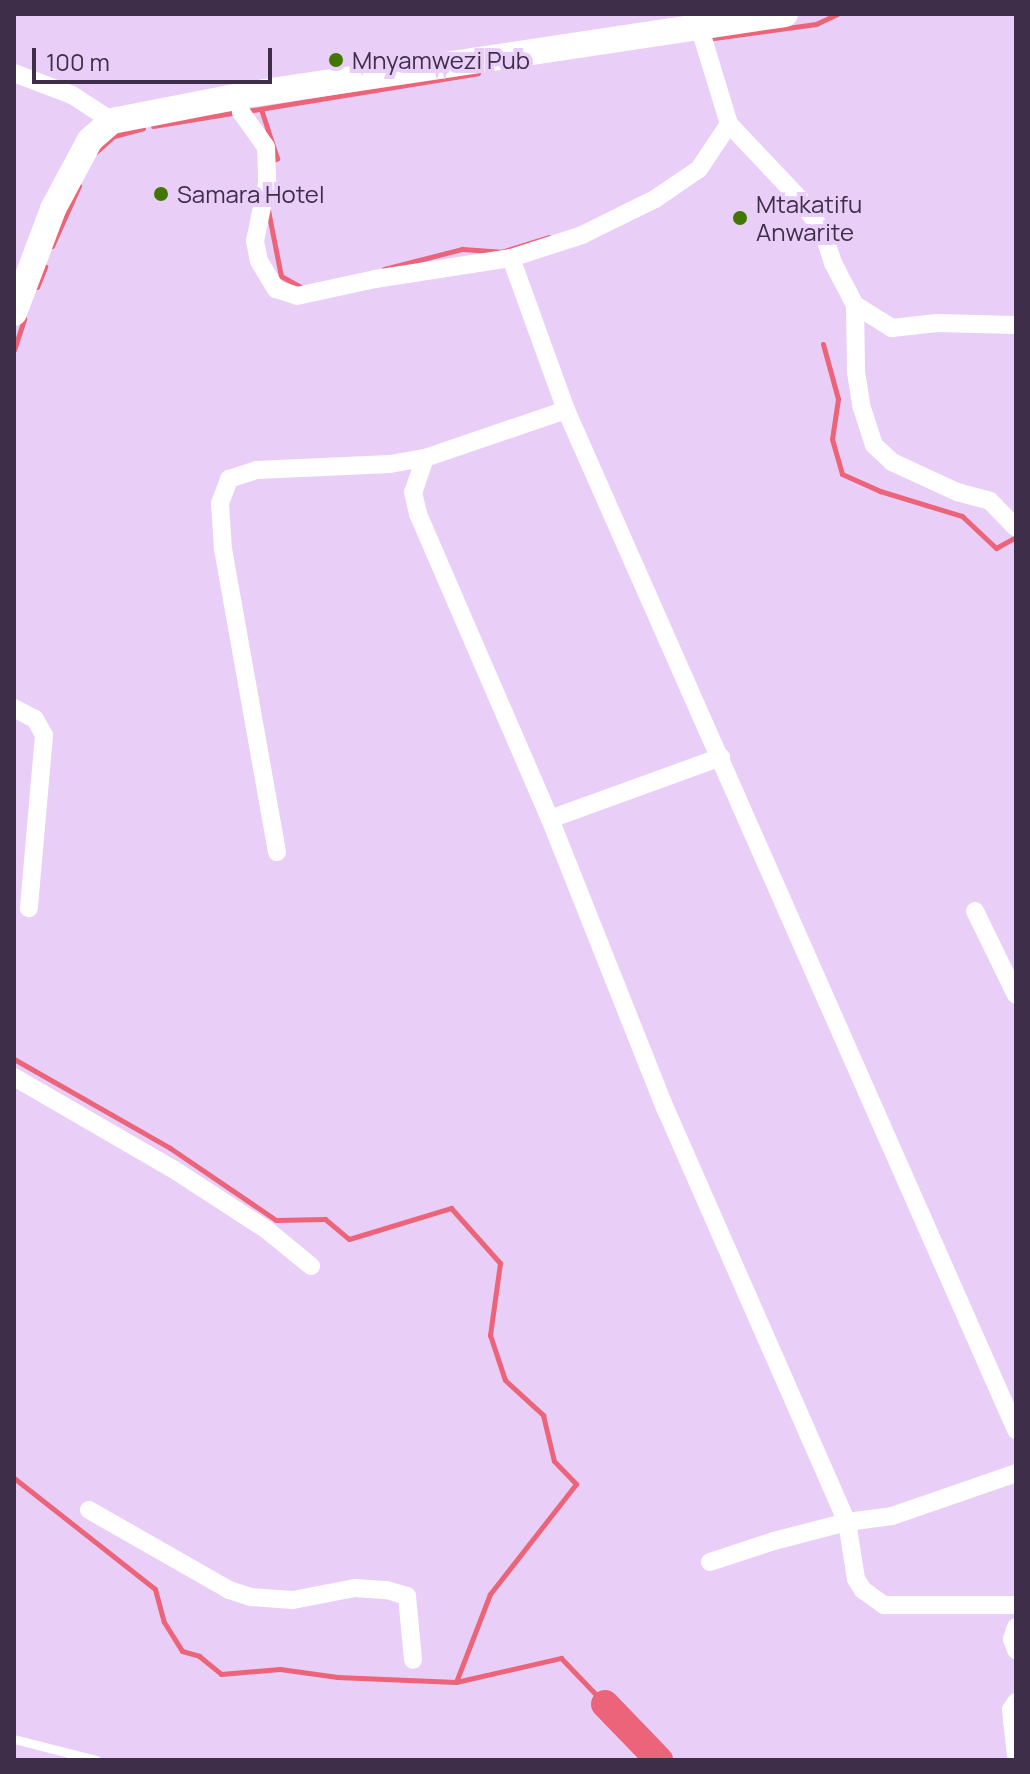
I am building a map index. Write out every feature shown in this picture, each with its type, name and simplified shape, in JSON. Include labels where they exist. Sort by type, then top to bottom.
[{"type":"street","points":[[14,313],[60,197],[90,140],[112,121],[239,96],[785,14]]},
{"type":"street","points":[[700,29],[729,124],[799,198],[823,232],[833,263],[855,305],[856,372],[861,405],[874,445],[892,462],[957,492],[990,501],[1016,528]]},
{"type":"street","points":[[14,73],[72,95],[112,121]]},
{"type":"street","points":[[239,96],[241,112],[266,147],[267,183],[255,241],[266,277],[276,289],[297,296],[375,279],[511,258],[582,235],[655,199],[699,169],[729,124]]},
{"type":"street","points":[[511,258],[566,410],[721,757],[749,829],[920,1206],[1016,1430]]},
{"type":"street","points":[[855,305],[892,328],[937,323],[1016,325]]},
{"type":"street","points":[[277,852],[225,563],[220,519],[222,490],[229,479],[257,470],[390,464],[425,458],[566,410]]},
{"type":"street","points":[[425,458],[413,492],[418,514],[550,819],[666,1110],[847,1522],[856,1579],[863,1590],[884,1605],[1016,1605]]},
{"type":"street","points":[[14,708],[35,719],[44,735],[29,908]]},
{"type":"street","points":[[550,819],[721,757]]},
{"type":"street","points":[[975,911],[1016,995]]},
{"type":"street","points":[[14,1077],[173,1169],[267,1230],[311,1266]]},
{"type":"street","points":[[710,1562],[847,1522],[892,1516],[1016,1473]]},
{"type":"street","points":[[89,1510],[229,1590],[250,1597],[293,1600],[355,1588],[387,1590],[407,1596],[413,1660]]},
{"type":"street","points":[[1016,1627],[1012,1639],[1016,1650]]},
{"type":"street","points":[[1016,1702],[1011,1710],[1016,1755]]},
{"type":"lane","points":[[14,1739],[96,1760]]},
{"type":"waterway","points":[[714,38],[816,24],[837,14]]},
{"type":"waterway","points":[[247,111],[478,73]]},
{"type":"waterway","points":[[261,109],[277,158],[272,161]]},
{"type":"waterway","points":[[153,126],[238,112]]},
{"type":"waterway","points":[[96,152],[114,136],[143,128]]},
{"type":"waterway","points":[[52,246],[79,186]]},
{"type":"waterway","points":[[268,210],[281,276],[304,289]]},
{"type":"waterway","points":[[384,269],[462,249],[501,252],[549,237]]},
{"type":"waterway","points":[[37,287],[45,267]]},
{"type":"waterway","points":[[14,350],[24,319]]},
{"type":"waterway","points":[[823,344],[838,399],[832,439],[842,474],[880,491],[962,516],[996,548],[1016,537]]},
{"type":"waterway","points":[[14,1059],[170,1148],[276,1220],[325,1219],[349,1239],[451,1208],[500,1263],[490,1335],[505,1380],[543,1415],[554,1461],[576,1484],[490,1594],[456,1682]]},
{"type":"waterway","points":[[14,1478],[155,1589],[164,1622],[182,1651],[199,1656],[221,1674],[280,1669],[337,1677],[456,1682],[561,1658],[605,1704]]},
{"type":"waterway","points":[[605,1704],[659,1760]]},
{"type":"place","name":"Mnyamwezi Pub","points":[[336,60]]},
{"type":"place","name":"Samara Hotel","points":[[161,194]]},
{"type":"place","name":"Mtakatifu Anwarite","points":[[740,218]]}]
